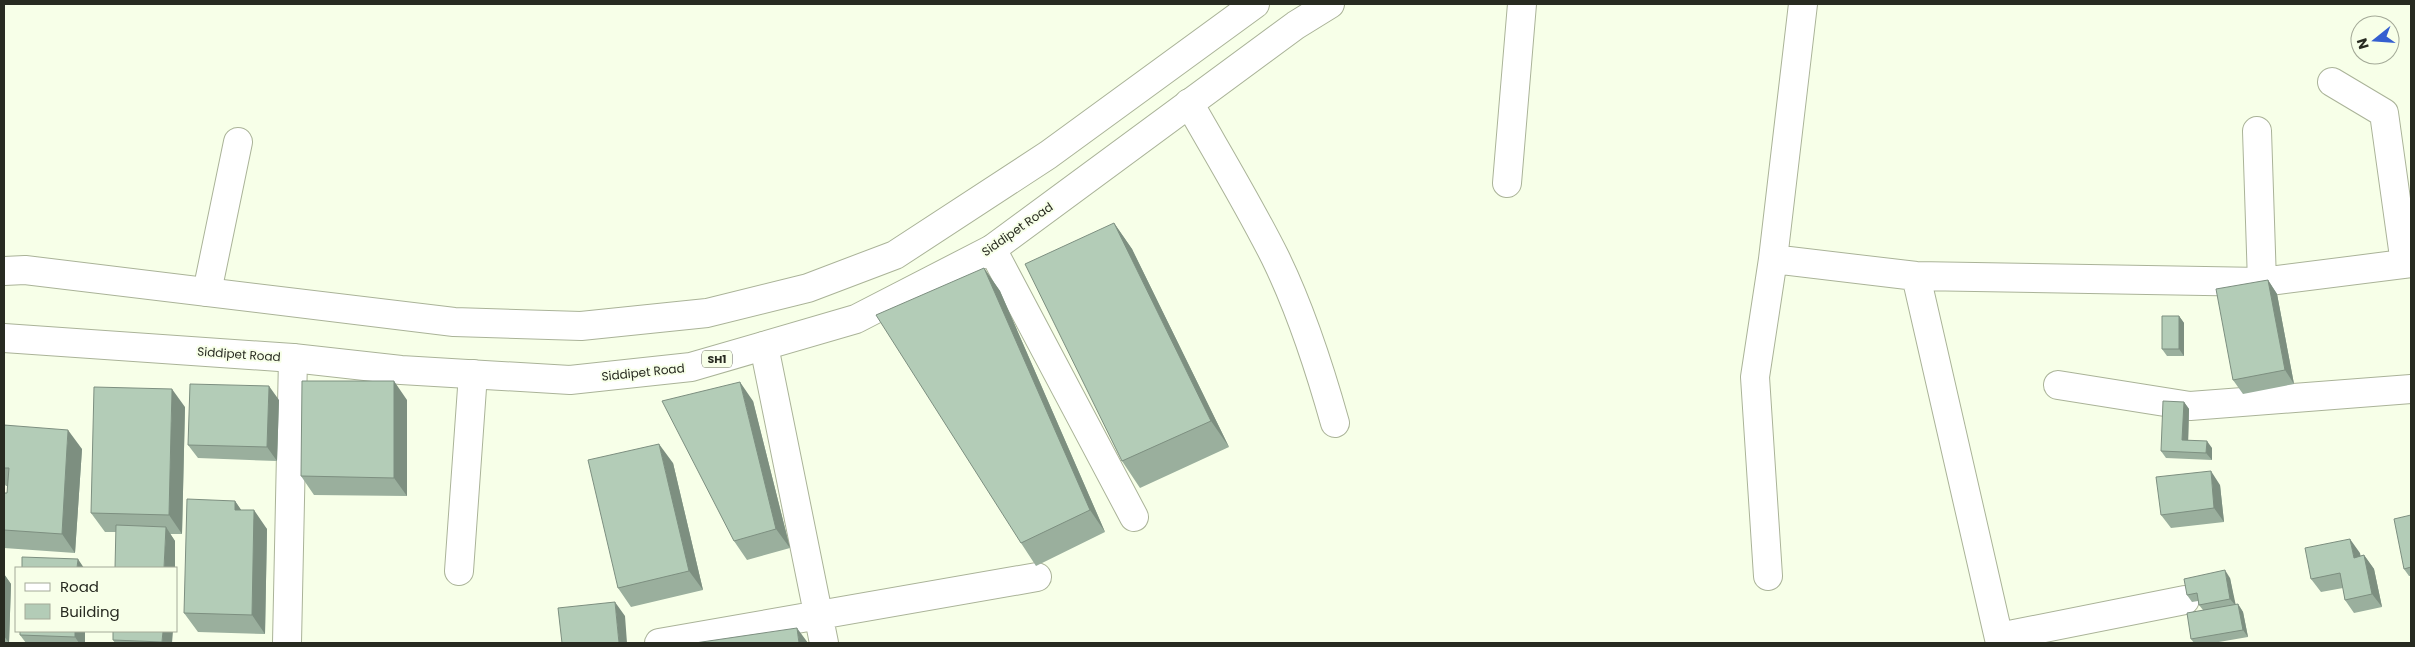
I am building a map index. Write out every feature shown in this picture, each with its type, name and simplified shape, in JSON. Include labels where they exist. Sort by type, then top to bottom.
[{"type":"street","points":[[4,271],[25,270],[454,322],[581,326],[707,313],[808,288],[895,255],[1048,155],[1255,4]]},
{"type":"street","name":"Siddipet Road","points":[[4,338],[294,358],[401,370],[570,380],[691,366],[856,319],[992,249],[1296,25],[1330,4]]},
{"type":"street","points":[[1507,184],[1522,4]]},
{"type":"street","points":[[1768,576],[1756,377],[1773,259],[1803,4]]},
{"type":"street","points":[[1773,259],[1916,276],[2262,282],[2408,263],[2384,113],[2332,82]]},
{"type":"street","points":[[1189,103],[1275,257],[1320,369],[1335,423]]},
{"type":"street","points":[[2257,131],[2262,282]]},
{"type":"street","points":[[207,292],[238,142]]},
{"type":"street","points":[[992,249],[1134,517]]},
{"type":"street","points":[[1916,276],[2000,640],[2184,600]]},
{"type":"street","points":[[764,346],[824,643]]},
{"type":"street","points":[[287,643],[294,358]]},
{"type":"street","points":[[459,571],[473,374]]},
{"type":"street","points":[[2058,385],[2190,406],[2411,389]]},
{"type":"street","points":[[659,643],[1037,577]]},
{"type":"building","points":[[1114,223],[1211,421],[1122,461],[1025,264]]},
{"type":"building","points":[[984,268],[1090,510],[1021,543],[876,315]]},
{"type":"building","points":[[2268,280],[2285,370],[2233,380],[2216,289]]},
{"type":"building","points":[[2162,316],[2179,316],[2179,349],[2162,349]]},
{"type":"building","points":[[302,381],[394,381],[394,478],[301,476]]},
{"type":"building","points":[[740,382],[776,529],[734,541],[662,401]]},
{"type":"building","points":[[190,384],[269,386],[267,447],[188,445]]},
{"type":"building","points":[[94,387],[172,389],[169,515],[91,513]]},
{"type":"building","points":[[2163,401],[2184,402],[2182,440],[2207,441],[2206,453],[2161,451]]},
{"type":"building","points":[[4,425],[68,430],[62,534],[4,530],[4,493],[7,493],[9,468],[4,468]]},
{"type":"building","points":[[659,444],[689,571],[618,588],[588,460]]},
{"type":"building","points":[[2211,471],[2214,508],[2161,515],[2156,477]]},
{"type":"building","points":[[187,499],[235,501],[235,510],[254,510],[252,615],[184,613]]},
{"type":"building","points":[[2411,515],[2411,567],[2404,569],[2394,519]]},
{"type":"building","points":[[116,525],[166,527],[164,567],[115,567]]},
{"type":"building","points":[[2350,539],[2354,558],[2364,555],[2372,594],[2345,600],[2340,573],[2311,579],[2305,548]]},
{"type":"building","points":[[22,557],[78,559],[77,567],[22,567]]},
{"type":"building","points":[[2225,570],[2230,599],[2199,605],[2197,593],[2187,595],[2184,579]]},
{"type":"building","points":[[615,602],[619,643],[562,643],[558,608]]},
{"type":"building","points":[[2238,604],[2243,630],[2191,639],[2187,613]]},
{"type":"building","points":[[797,628],[799,643],[695,643]]},
{"type":"building","points":[[20,632],[75,632],[75,637],[20,635]]},
{"type":"building","points":[[113,632],[163,632],[162,642],[113,640]]}]
